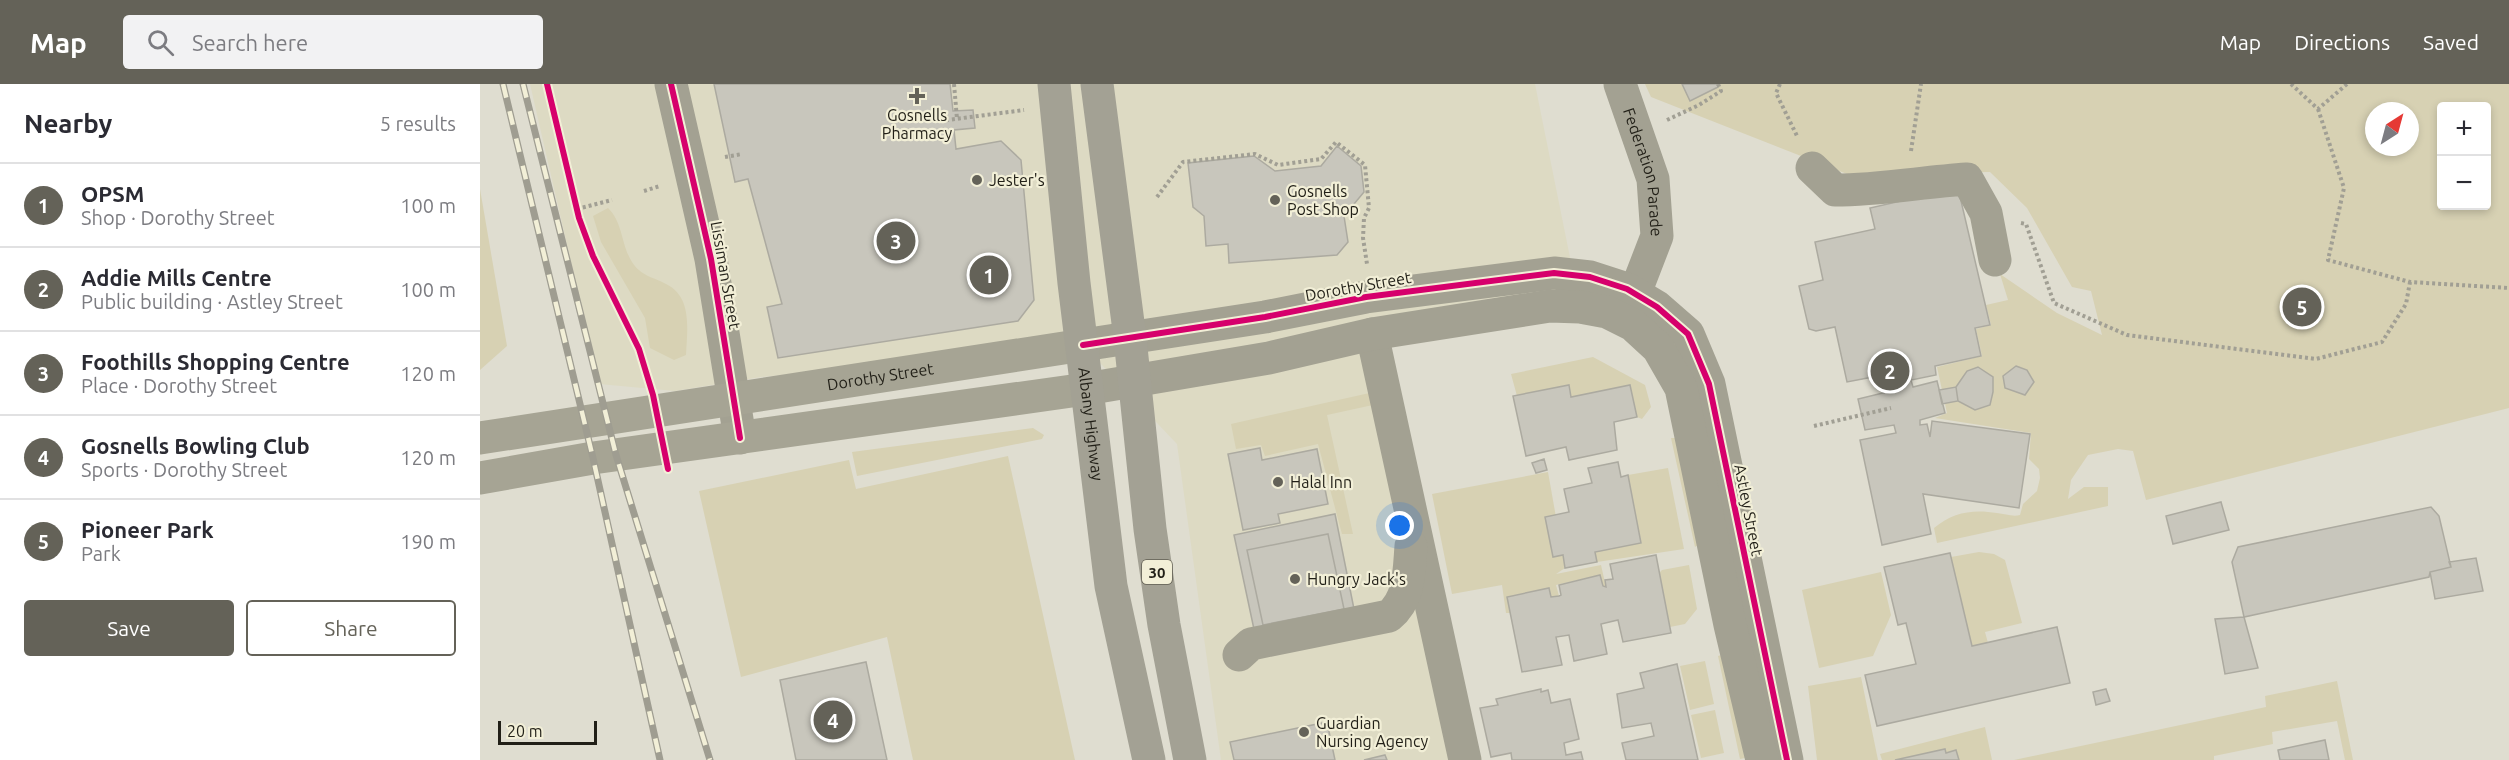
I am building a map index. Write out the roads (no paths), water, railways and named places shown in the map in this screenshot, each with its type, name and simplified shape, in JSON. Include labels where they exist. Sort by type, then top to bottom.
[{"type":"highway","name":"Albany Highway","points":[[1054,84],[1074,284],[1111,586],[1149,760]]},
{"type":"highway","name":"30","points":[[1097,84],[1130,338],[1150,529],[1164,625],[1190,760]]},
{"type":"main road","name":"Dorothy Street","points":[[480,438],[1083,345]]},
{"type":"main road","points":[[480,478],[1086,389]]},
{"type":"street","name":"Lissiman Street","points":[[671,84],[711,260],[740,438]]},
{"type":"street","name":"Federation Parade","points":[[1620,84],[1653,179],[1657,236],[1635,293]]},
{"type":"street","points":[[1812,168],[1835,190],[1874,190],[1906,184],[1966,179],[1986,213],[1995,260]]},
{"type":"street","name":"Dorothy Street","points":[[1083,345],[1265,317],[1386,294],[1554,273],[1590,277],[1635,293]]},
{"type":"street","name":"Astley Street","points":[[1635,293],[1688,334],[1709,384],[1787,760]]},
{"type":"street","points":[[1086,389],[1269,358],[1372,334],[1550,306],[1580,307],[1607,312],[1634,325],[1658,348],[1681,388],[1730,625],[1762,760]]},
{"type":"street","points":[[1372,334],[1465,760]]},
{"type":"street","points":[[1239,655],[1251,644],[1383,619],[1393,613],[1407,587],[1412,518]]},
{"type":"railway","points":[[503,84],[593,458],[660,760]]},
{"type":"railway","points":[[523,84],[616,455],[710,760]]},
{"type":"place","name":"Gosnells Pharmacy","points":[[917,96]]},
{"type":"place","name":"Jester's","points":[[977,180]]},
{"type":"place","name":"Gosnells Post Shop","points":[[1275,200]]},
{"type":"place","name":"Foothills Shopping Centre","points":[[896,241]]},
{"type":"place","name":"OPSM","points":[[989,275]]},
{"type":"place","name":"Pioneer Park","points":[[2302,307]]},
{"type":"place","name":"Addie Mills Centre","points":[[1890,371]]},
{"type":"place","name":"Halal Inn","points":[[1278,482]]},
{"type":"place","name":"Hungry Jack's","points":[[1295,579]]},
{"type":"place","name":"Gosnells Bowling Club","points":[[833,720]]},
{"type":"place","name":"Guardian Nursing Agency","points":[[1304,732]]}]
